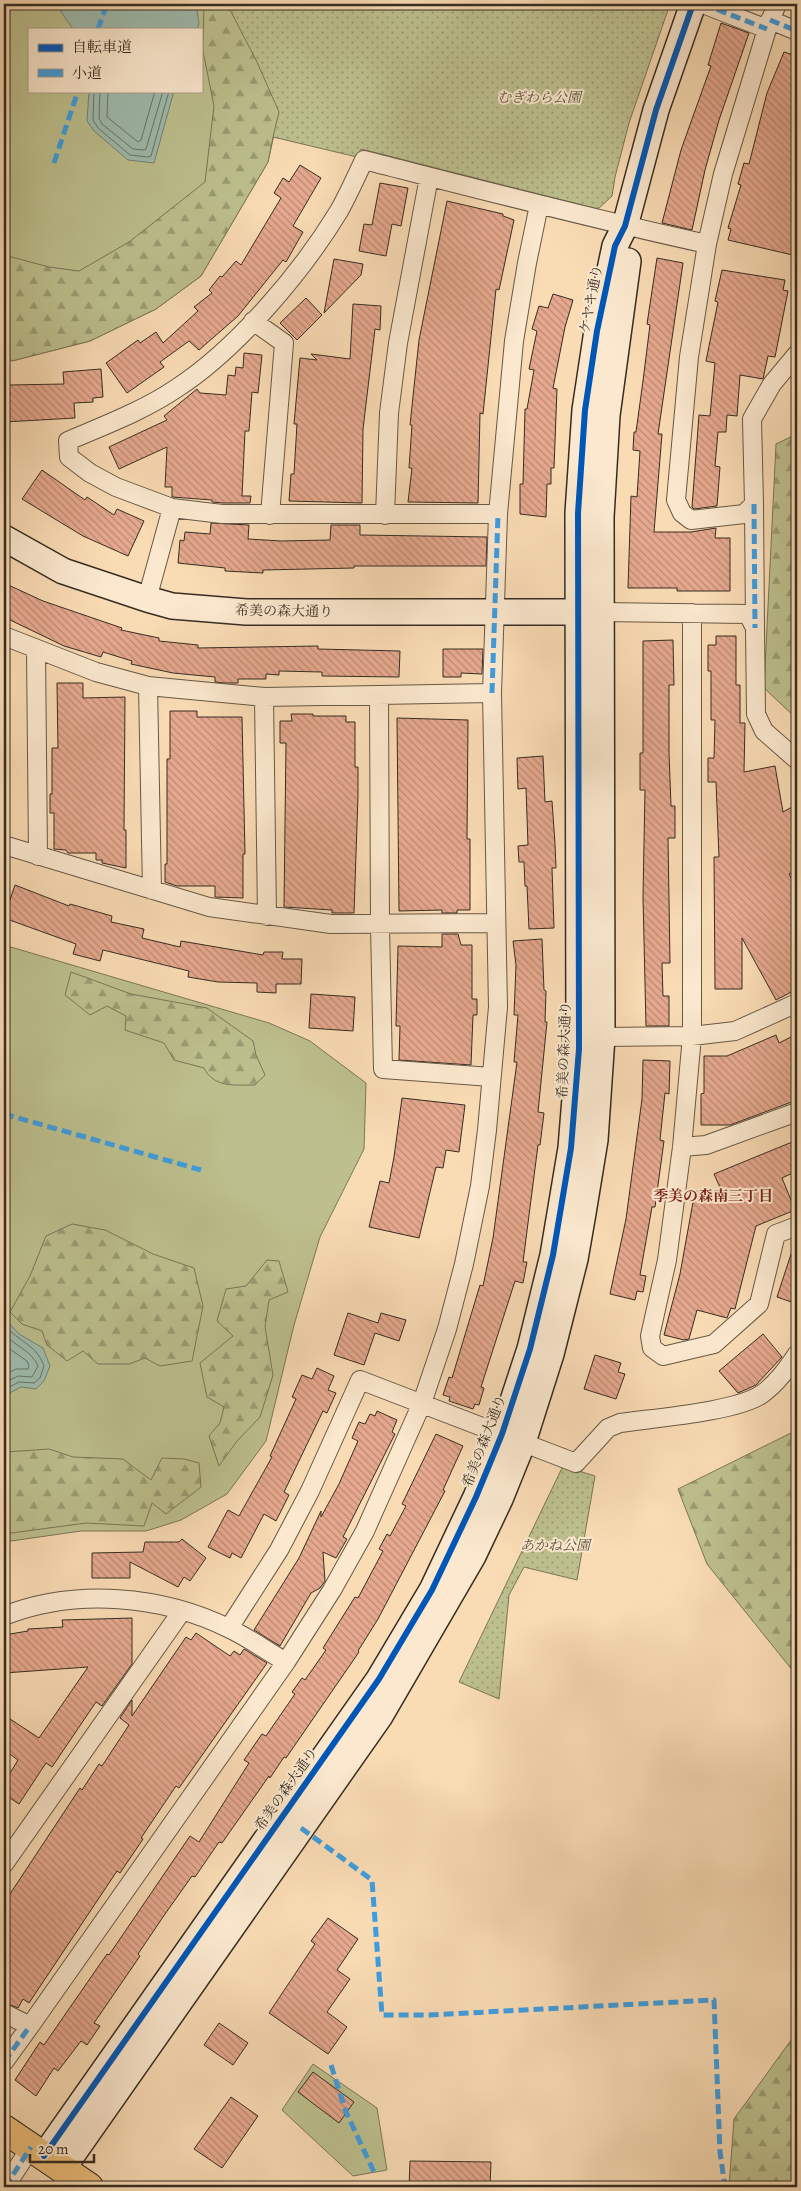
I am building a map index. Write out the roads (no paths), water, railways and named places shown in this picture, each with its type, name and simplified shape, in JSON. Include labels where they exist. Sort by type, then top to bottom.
[{"type":"main road","points":[[4,2129],[89,2187]]},
{"type":"street","name":"ケヤキ通り","points":[[590,612],[578,513],[585,410],[597,331],[615,246],[624,226],[656,110],[693,4]]},
{"type":"street","points":[[702,4],[769,25],[797,31]]},
{"type":"street","points":[[754,504],[744,514],[691,520],[682,513],[676,500],[689,356],[707,244],[723,174],[777,4]]},
{"type":"street","points":[[498,514],[222,514],[172,508],[116,487],[90,473],[68,457],[68,442],[141,410],[178,387],[210,362],[253,321],[322,238],[340,209],[364,160],[624,226],[707,244]]},
{"type":"street","points":[[385,515],[389,413],[398,343],[429,177]]},
{"type":"street","points":[[4,2062],[286,1662],[332,1590],[365,1532],[422,1403],[447,1329],[464,1264],[480,1186],[498,1007],[494,923],[492,693],[498,514],[514,341],[527,263],[540,205]]},
{"type":"street","points":[[253,321],[284,343],[270,514]]},
{"type":"street","points":[[797,356],[772,384],[752,419],[756,714],[764,731],[797,760]]},
{"type":"street","points":[[147,600],[172,508]]},
{"type":"street","name":"希美の森大通り","points":[[4,538],[63,571],[147,600],[172,606],[246,612],[590,612]]},
{"type":"street","points":[[590,612],[748,614],[755,628]]},
{"type":"street","name":"希美の森大通り","points":[[46,2157],[291,1822],[432,1590],[476,1498],[512,1438],[551,1354],[574,1259],[595,1140],[602,1037],[590,612]]},
{"type":"street","name":"希美の森大通り","points":[[512,1438],[530,1349],[553,1255],[571,1148],[579,1049],[590,612]]},
{"type":"street","points":[[692,614],[692,1036],[682,1147],[667,1260],[650,1336],[652,1348],[663,1356],[714,1344],[759,1304],[776,1234],[797,1226]]},
{"type":"street","points":[[4,636],[96,672],[148,686],[264,697],[492,693]]},
{"type":"street","points":[[36,650],[38,856]]},
{"type":"street","points":[[148,686],[152,890]]},
{"type":"street","points":[[379,695],[383,1069],[491,1076]]},
{"type":"street","points":[[264,697],[267,916]]},
{"type":"street","points":[[4,845],[209,907],[331,924],[494,923]]},
{"type":"street","points":[[602,1037],[692,1036],[735,1031],[797,1003]]},
{"type":"street","points":[[682,1147],[706,1146],[797,1112]]},
{"type":"street","points":[[230,1628],[279,1550],[310,1491],[360,1380],[576,1463],[608,1428],[620,1423],[737,1406],[761,1395],[782,1376],[797,1354]]},
{"type":"street","points":[[4,1616],[49,1603],[91,1598],[127,1600],[182,1611],[230,1628],[286,1662]]},
{"type":"street","points":[[4,1864],[182,1611]]},
{"type":"street","points":[[4,2012],[30,2026]]},
{"type":"street","points":[[5,2187],[46,2157]]},
{"type":"water","points":[[60,4],[196,4],[199,24],[197,28],[72,28],[61,12]]},
{"type":"water","points":[[89,92],[174,92],[154,163],[128,160],[94,131],[87,121]]},
{"type":"water","points":[[4,1318],[19,1334],[43,1348],[50,1366],[44,1381],[36,1389],[21,1387],[4,1396]]},
{"type":"district","name":"季美の森南三丁目","points":[[713,1196]]},
{"type":"park label","name":"むぎわら公園","points":[[539,97]]},
{"type":"park label","name":"あかね公園","points":[[555,1545]]}]
